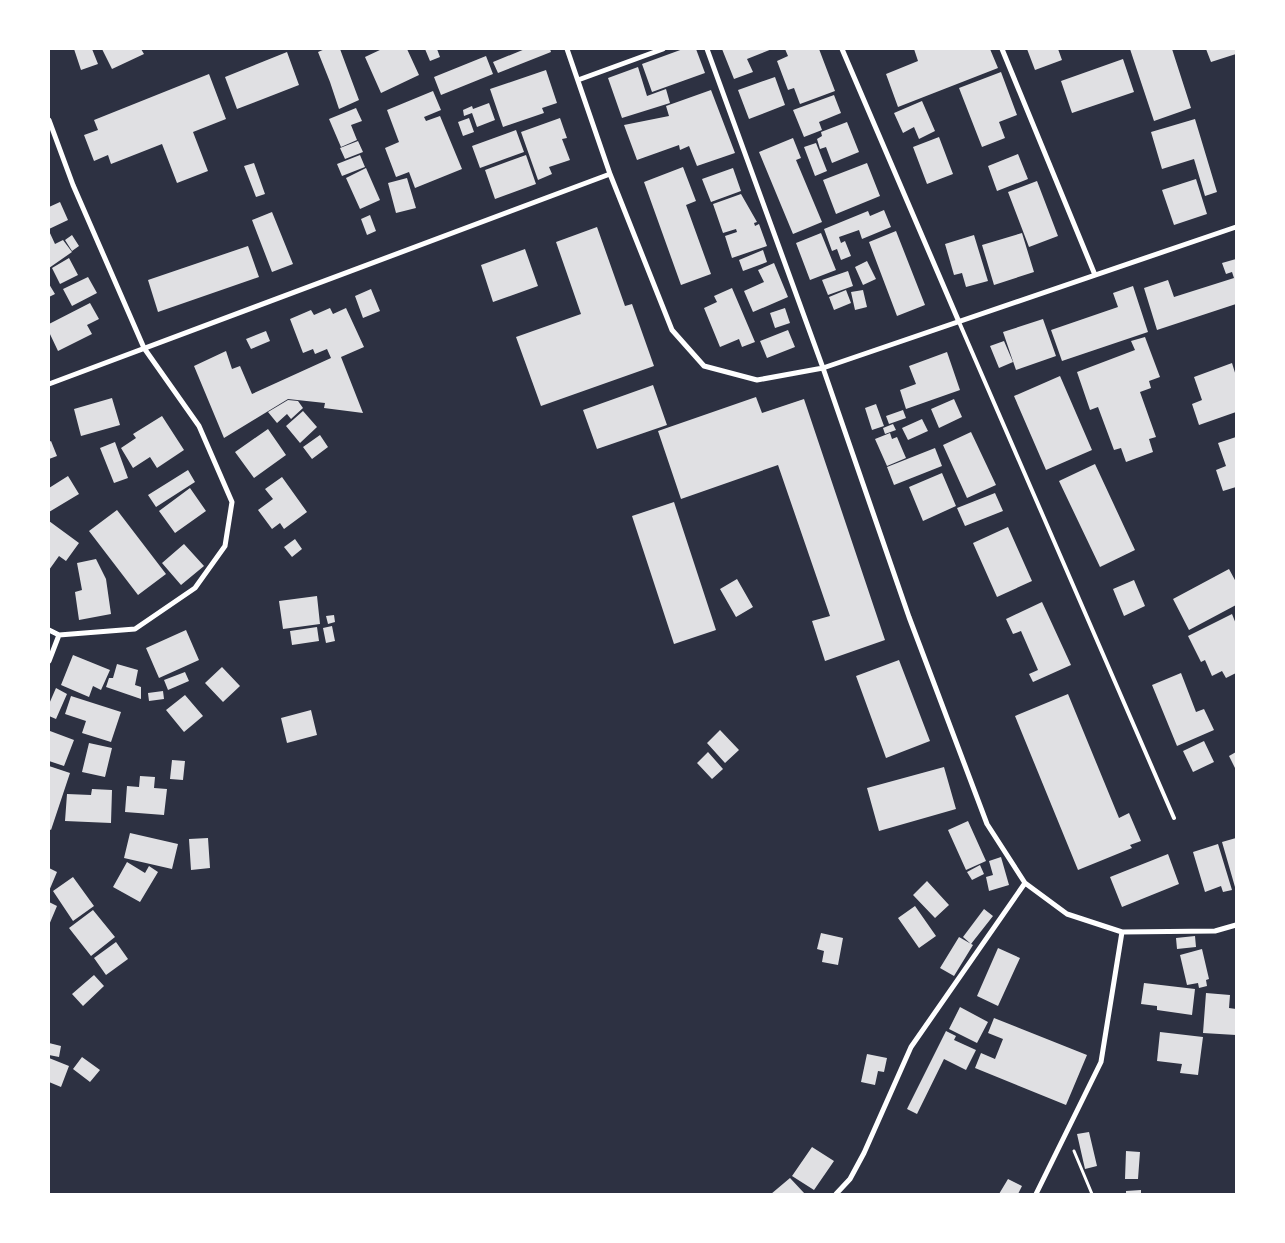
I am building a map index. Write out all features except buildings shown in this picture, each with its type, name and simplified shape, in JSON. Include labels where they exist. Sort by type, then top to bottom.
[{"type":"street","points":[[567,49],[610,174],[672,330],[704,366],[756,380],[823,368],[1236,227]]},
{"type":"street","points":[[578,80],[663,49]]},
{"type":"street","points":[[707,49],[823,368],[909,617],[987,824],[1025,883],[1067,914],[1122,932],[1215,930],[1236,925]]},
{"type":"street","points":[[842,49],[959,322]]},
{"type":"street","points":[[1002,49],[1095,276]]},
{"type":"street","points":[[49,120],[73,185],[144,348],[199,426],[232,502],[225,546],[195,588],[136,629],[59,635],[49,630]]},
{"type":"street","points":[[49,384],[610,174]]},
{"type":"street","points":[[49,661],[59,635]]},
{"type":"street","points":[[836,1194],[850,1179],[864,1153],[911,1047],[1025,883]]},
{"type":"street","points":[[1036,1194],[1101,1062],[1122,932]]},
{"type":"lane","points":[[959,322],[1174,818]]},
{"type":"path","points":[[1067,1132],[1092,1194]]}]
